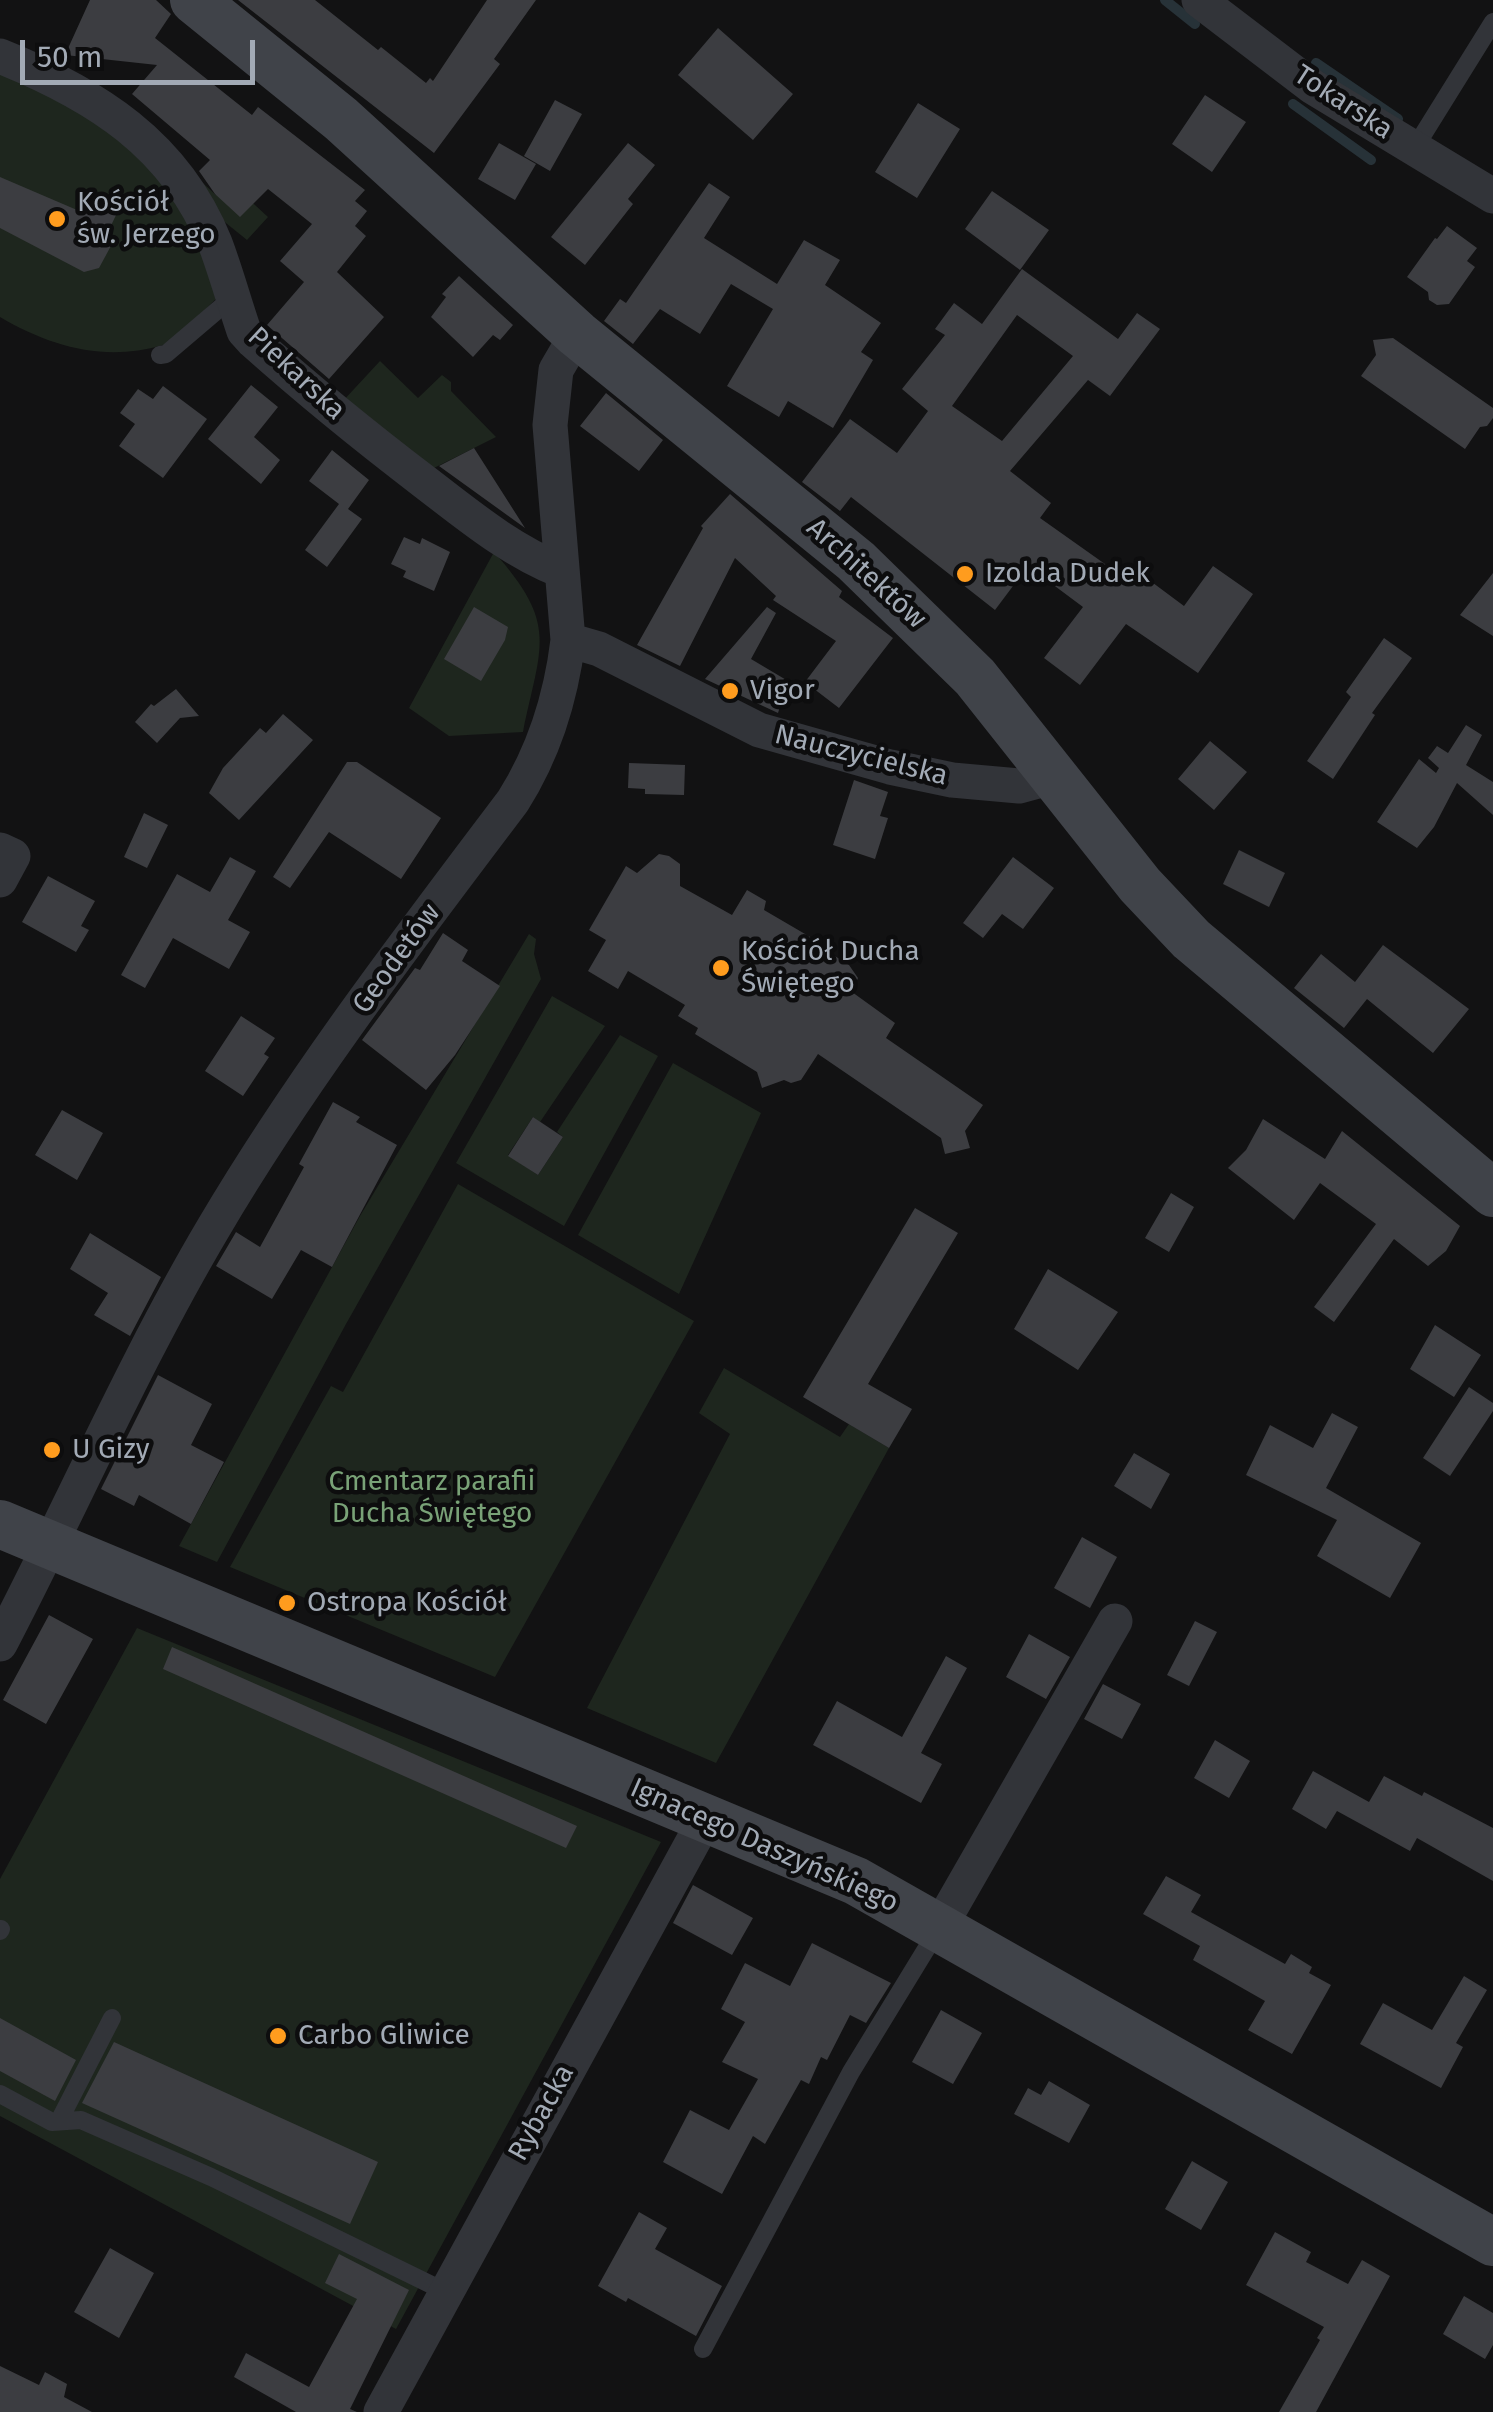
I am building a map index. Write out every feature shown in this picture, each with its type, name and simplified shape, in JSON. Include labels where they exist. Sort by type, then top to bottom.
[{"type":"street","name":"Architektów","points":[[194,0],[342,119],[577,334],[740,464],[905,607],[975,677],[1140,885],[1211,959],[1493,1193]]},
{"type":"street","name":"Tokarska","points":[[1200,0],[1313,87],[1493,196]]},
{"type":"street","name":"Piekarska","points":[[0,56],[90,98],[135,130],[158,153],[199,210],[215,243],[244,331],[253,342],[336,414],[514,548],[562,571]]},
{"type":"street","name":"Geodetów","points":[[0,1644],[130,1382],[231,1200],[300,1092],[533,769],[564,674],[568,640],[550,425],[552,394],[562,356],[577,334]]},
{"type":"street","name":"Nauczycielska","points":[[568,640],[599,648],[759,730],[952,780],[1019,786],[1052,776]]},
{"type":"street","points":[[0,850],[13,856],[0,880]]},
{"type":"street","name":"Ignacego Daszyńskiego","points":[[0,1524],[856,1881],[1493,2242]]},
{"type":"street","points":[[939,1928],[1115,1621]]},
{"type":"street","name":"Rybacka","points":[[380,2412],[707,1816]]},
{"type":"lane","points":[[1414,149],[1493,22]]},
{"type":"lane","points":[[160,355],[166,354],[232,296]]},
{"type":"lane","points":[[702,2348],[852,2072],[939,1928]]},
{"type":"lane","points":[[60,2122],[112,2018]]},
{"type":"lane","points":[[0,2094],[52,2122],[80,2120],[211,2178],[444,2292]]},
{"type":"green space","points":[[0,67],[115,127],[192,215],[216,299],[169,342],[141,350],[99,352],[59,344],[0,317]]},
{"type":"green space","points":[[195,176],[216,195],[229,181],[268,217],[247,240],[216,215]]},
{"type":"green space","points":[[380,361],[418,398],[442,375],[451,382],[451,391],[496,437],[432,469],[342,402]]},
{"type":"green space","points":[[494,552],[528,599],[540,637],[523,732],[449,736],[409,708]]},
{"type":"green space","points":[[529,934],[536,939],[534,954],[541,979],[217,1562],[179,1546],[360,1216]]},
{"type":"green space","points":[[552,996],[605,1026],[540,1122],[533,1117],[508,1155],[538,1175],[563,1137],[557,1132],[620,1035],[658,1056],[564,1226],[456,1163]]},
{"type":"green space","points":[[673,1063],[761,1113],[679,1294],[578,1235]]},
{"type":"green space","name":"Cmentarz parafii Ducha Świętego","points":[[458,1184],[694,1321],[495,1677],[230,1567],[331,1386],[343,1392]]},
{"type":"green space","points":[[724,1368],[840,1437],[849,1424],[889,1448],[716,1763],[587,1708],[730,1434],[699,1413]]},
{"type":"green space","name":"Carbo Gliwice","points":[[137,1628],[661,1842],[396,2329],[0,2116],[0,1879]]},
{"type":"building","points":[[90,0],[156,0],[171,14],[155,38],[252,115],[258,107],[365,190],[355,201],[367,211],[355,226],[366,236],[337,272],[384,317],[329,379],[267,325],[304,282],[280,261],[312,224],[268,189],[240,217],[215,194],[199,171],[210,160],[132,94],[157,65],[65,55]]},
{"type":"building","points":[[238,0],[315,0],[426,83],[430,78],[433,81],[487,0],[536,0],[494,59],[500,64],[434,153]]},
{"type":"building","points":[[718,28],[793,94],[753,140],[678,75]]},
{"type":"building","points":[[1205,95],[1246,122],[1212,172],[1172,144]]},
{"type":"building","points":[[555,100],[582,114],[550,171],[524,156]]},
{"type":"building","points":[[918,103],[960,129],[917,198],[875,172]]},
{"type":"building","points":[[499,143],[536,164],[515,200],[478,179]]},
{"type":"building","points":[[628,143],[655,165],[628,199],[633,204],[585,265],[551,237]]},
{"type":"building","name":"Kościół św. Jerzego","points":[[0,177],[77,210],[83,196],[117,213],[107,234],[112,244],[99,268],[84,272],[0,228]]},
{"type":"building","points":[[709,183],[730,197],[704,238],[777,284],[804,240],[840,260],[825,285],[881,323],[861,352],[873,360],[833,428],[788,401],[779,417],[727,386],[773,309],[731,284],[700,334],[660,309],[633,344],[604,321],[620,299],[626,303]]},
{"type":"building","points":[[992,191],[1049,230],[1020,270],[965,229]]},
{"type":"building","points":[[1447,226],[1477,248],[1467,261],[1475,267],[1449,304],[1437,305],[1429,300],[1428,292],[1407,277]]},
{"type":"building","points":[[1022,269],[1118,339],[1137,313],[1160,329],[1110,396],[1088,380],[1010,471],[1051,503],[1040,518],[1129,581],[1137,571],[1184,606],[1213,566],[1253,594],[1198,673],[1126,624],[1080,685],[1044,658],[1083,607],[1028,566],[995,610],[851,497],[840,511],[802,482],[850,419],[897,453],[928,411],[902,389],[945,335],[935,329],[954,303],[982,324]],"holes":[[[1017,315],[1073,356],[1002,441],[952,406]]]},
{"type":"building","points":[[459,276],[513,325],[500,340],[493,335],[473,357],[431,317],[446,297],[442,294]]},
{"type":"building","points":[[1393,338],[1493,408],[1493,418],[1487,426],[1480,427],[1465,449],[1361,376],[1376,355],[1373,340]]},
{"type":"building","points":[[251,385],[278,407],[254,437],[280,460],[261,484],[208,439]]},
{"type":"building","points":[[163,386],[207,419],[163,478],[119,446],[135,424],[120,413],[138,389],[153,399]]},
{"type":"building","points":[[606,393],[663,440],[639,471],[580,426]]},
{"type":"building","points":[[474,448],[525,528],[439,466]]},
{"type":"building","points":[[332,450],[369,480],[348,509],[362,519],[327,567],[305,550],[339,504],[309,481]]},
{"type":"building","points":[[730,494],[842,591],[839,597],[893,638],[839,708],[805,682],[836,641],[773,600],[776,596],[735,558],[680,666],[637,645],[701,526]]},
{"type":"building","points":[[404,537],[420,544],[422,538],[450,552],[434,591],[403,577],[406,571],[391,564]]},
{"type":"building","points":[[1493,573],[1493,636],[1460,615]]},
{"type":"building","points":[[474,607],[508,627],[505,640],[481,681],[444,659]]},
{"type":"building","points":[[767,607],[776,613],[751,659],[788,681],[778,713],[705,679]]},
{"type":"building","points":[[1384,638],[1412,658],[1372,713],[1375,715],[1333,779],[1307,761],[1351,697],[1346,692]]},
{"type":"building","points":[[176,689],[199,716],[180,718],[157,743],[135,722],[151,704],[154,706]]},
{"type":"building","points":[[283,714],[313,740],[239,820],[209,793],[223,768],[260,728],[266,733]]},
{"type":"building","points":[[1466,725],[1482,735],[1466,765],[1493,782],[1493,815],[1457,783],[1434,827],[1417,848],[1377,822],[1419,759],[1436,773],[1439,768],[1428,758],[1437,746],[1448,753]]},
{"type":"building","points":[[1210,741],[1247,772],[1214,810],[1178,779]]},
{"type":"building","points":[[347,762],[357,762],[441,818],[401,879],[329,832],[290,888],[273,877]]},
{"type":"building","points":[[629,763],[685,765],[684,795],[645,794],[645,789],[628,788]]},
{"type":"building","points":[[854,780],[888,792],[880,816],[888,818],[875,859],[833,845]]},
{"type":"building","points":[[144,813],[168,825],[147,868],[124,857]]},
{"type":"building","points":[[1239,850],[1285,873],[1269,907],[1223,884]]},
{"type":"building","name":"Kościół Ducha Świętego","points":[[659,854],[680,864],[680,886],[732,915],[747,890],[766,901],[764,910],[829,948],[827,951],[849,965],[858,978],[852,992],[895,1023],[886,1038],[983,1105],[965,1131],[970,1148],[945,1154],[941,1138],[818,1054],[801,1080],[784,1080],[762,1088],[757,1072],[695,1034],[698,1028],[678,1016],[685,1005],[628,971],[618,989],[588,971],[606,940],[589,930],[626,866],[637,873]]},
{"type":"building","points":[[230,857],[256,871],[228,920],[250,932],[229,969],[173,938],[145,988],[121,975],[177,874],[210,892]]},
{"type":"building","points":[[1013,857],[1054,888],[1023,929],[1002,914],[983,938],[963,923]]},
{"type":"building","points":[[48,876],[95,901],[81,926],[89,930],[76,952],[22,922]]},
{"type":"building","points":[[443,933],[468,950],[462,961],[500,986],[455,1055],[426,1090],[362,1040],[415,968],[420,970]]},
{"type":"building","points":[[1383,945],[1469,1009],[1433,1053],[1367,999],[1344,1028],[1294,988],[1321,954],[1355,982]]},
{"type":"building","points":[[241,1016],[275,1038],[264,1054],[269,1057],[243,1096],[205,1071]]},
{"type":"building","points":[[333,1102],[360,1117],[356,1122],[397,1145],[332,1267],[301,1250],[272,1299],[216,1266],[236,1232],[260,1247],[304,1167],[299,1164]]},
{"type":"building","points":[[62,1110],[103,1133],[77,1180],[35,1155]]},
{"type":"building","points":[[533,1117],[563,1137],[538,1175],[508,1156]]},
{"type":"building","points":[[1263,1119],[1325,1159],[1342,1131],[1460,1226],[1446,1251],[1428,1266],[1394,1239],[1334,1322],[1314,1307],[1376,1224],[1320,1183],[1294,1220],[1228,1168],[1246,1150]]},
{"type":"building","points":[[1171,1193],[1194,1207],[1169,1252],[1145,1238]]},
{"type":"building","points":[[915,1208],[958,1233],[868,1384],[912,1409],[889,1448],[803,1397]]},
{"type":"building","points":[[90,1233],[161,1277],[130,1336],[94,1315],[108,1293],[70,1269]]},
{"type":"building","points":[[1048,1269],[1118,1312],[1078,1370],[1014,1329]]},
{"type":"building","points":[[1435,1325],[1481,1355],[1454,1397],[1410,1369]]},
{"type":"building","points":[[158,1375],[212,1404],[191,1445],[224,1462],[191,1524],[139,1495],[134,1506],[101,1489]]},
{"type":"building","points":[[1469,1387],[1493,1403],[1493,1411],[1450,1476],[1423,1458]]},
{"type":"building","points":[[1332,1413],[1358,1427],[1326,1488],[1421,1543],[1390,1598],[1317,1556],[1337,1520],[1246,1475],[1270,1425],[1313,1448]]},
{"type":"building","points":[[1134,1453],[1170,1474],[1151,1509],[1114,1486]]},
{"type":"building","points":[[1082,1537],[1117,1557],[1090,1608],[1054,1588]]},
{"type":"building","points":[[49,1615],[93,1639],[46,1724],[3,1700]]},
{"type":"building","points":[[1195,1621],[1217,1632],[1189,1686],[1167,1675]]},
{"type":"building","points":[[1029,1634],[1070,1657],[1046,1699],[1006,1677]]},
{"type":"building","points":[[172,1647],[577,1826],[566,1848],[163,1669]]},
{"type":"building","points":[[946,1656],[967,1668],[921,1753],[942,1764],[921,1803],[813,1745],[837,1701],[902,1737]]},
{"type":"building","points":[[1103,1684],[1141,1704],[1122,1739],[1084,1719]]},
{"type":"building","points":[[1215,1740],[1250,1761],[1229,1798],[1194,1778]]},
{"type":"building","points":[[1313,1771],[1369,1802],[1384,1776],[1493,1828],[1493,1881],[1417,1838],[1410,1851],[1337,1811],[1326,1829],[1292,1809]]},
{"type":"building","points":[[1166,1876],[1201,1895],[1191,1912],[1285,1964],[1291,1954],[1312,1967],[1309,1973],[1331,1985],[1292,2054],[1248,2030],[1265,2001],[1193,1960],[1200,1946],[1143,1914]]},
{"type":"building","points":[[693,1885],[753,1918],[732,1955],[673,1923]]},
{"type":"building","points":[[812,1943],[891,1983],[866,2023],[850,2015],[827,2060],[821,2057],[809,2084],[801,2080],[765,2144],[753,2136],[722,2194],[663,2162],[690,2110],[729,2130],[758,2079],[722,2062],[745,2022],[721,2009],[745,1963],[790,1986]]},
{"type":"building","points":[[1464,1976],[1487,1990],[1456,2043],[1463,2047],[1441,2088],[1360,2044],[1383,2003],[1432,2030]]},
{"type":"building","points":[[941,2010],[982,2033],[953,2084],[912,2062]]},
{"type":"building","points":[[0,2018],[76,2060],[55,2101],[0,2071]]},
{"type":"building","points":[[114,2042],[378,2162],[350,2224],[82,2103]]},
{"type":"building","points":[[1049,2081],[1090,2105],[1069,2143],[1014,2114],[1028,2088],[1041,2095]]},
{"type":"building","points":[[1192,2161],[1228,2182],[1201,2230],[1165,2209]]},
{"type":"building","points":[[639,2212],[667,2228],[655,2249],[722,2286],[696,2336],[598,2286]]},
{"type":"building","points":[[1275,2232],[1311,2252],[1306,2262],[1348,2284],[1362,2260],[1390,2276],[1316,2412],[1279,2412],[1324,2327],[1246,2285]]},
{"type":"building","points":[[110,2248],[154,2273],[119,2338],[74,2312]]},
{"type":"building","points":[[339,2254],[409,2290],[350,2409],[357,2412],[296,2412],[234,2377],[246,2353],[309,2387],[357,2299],[325,2283]]},
{"type":"building","points":[[1464,2296],[1493,2313],[1493,2345],[1485,2359],[1443,2334]]},
{"type":"building","points":[[0,2366],[39,2385],[45,2372],[67,2384],[64,2397],[92,2412],[0,2412]]},
{"type":"waterway","points":[[1165,0],[1195,24]]},
{"type":"waterway","points":[[1316,63],[1398,119]]},
{"type":"waterway","points":[[1293,104],[1371,160]]},
{"type":"place","name":"Kościół św. Jerzego","points":[[57,219]]},
{"type":"place","name":"Izolda Dudek","points":[[965,574]]},
{"type":"place","name":"Vigor","points":[[730,691]]},
{"type":"place","name":"Kościół Ducha Świętego","points":[[721,968]]},
{"type":"place","name":"U Gizy","points":[[52,1450]]},
{"type":"place","name":"Ostropa Kościół","points":[[287,1603]]},
{"type":"place","name":"Carbo Gliwice","points":[[278,2036]]}]
